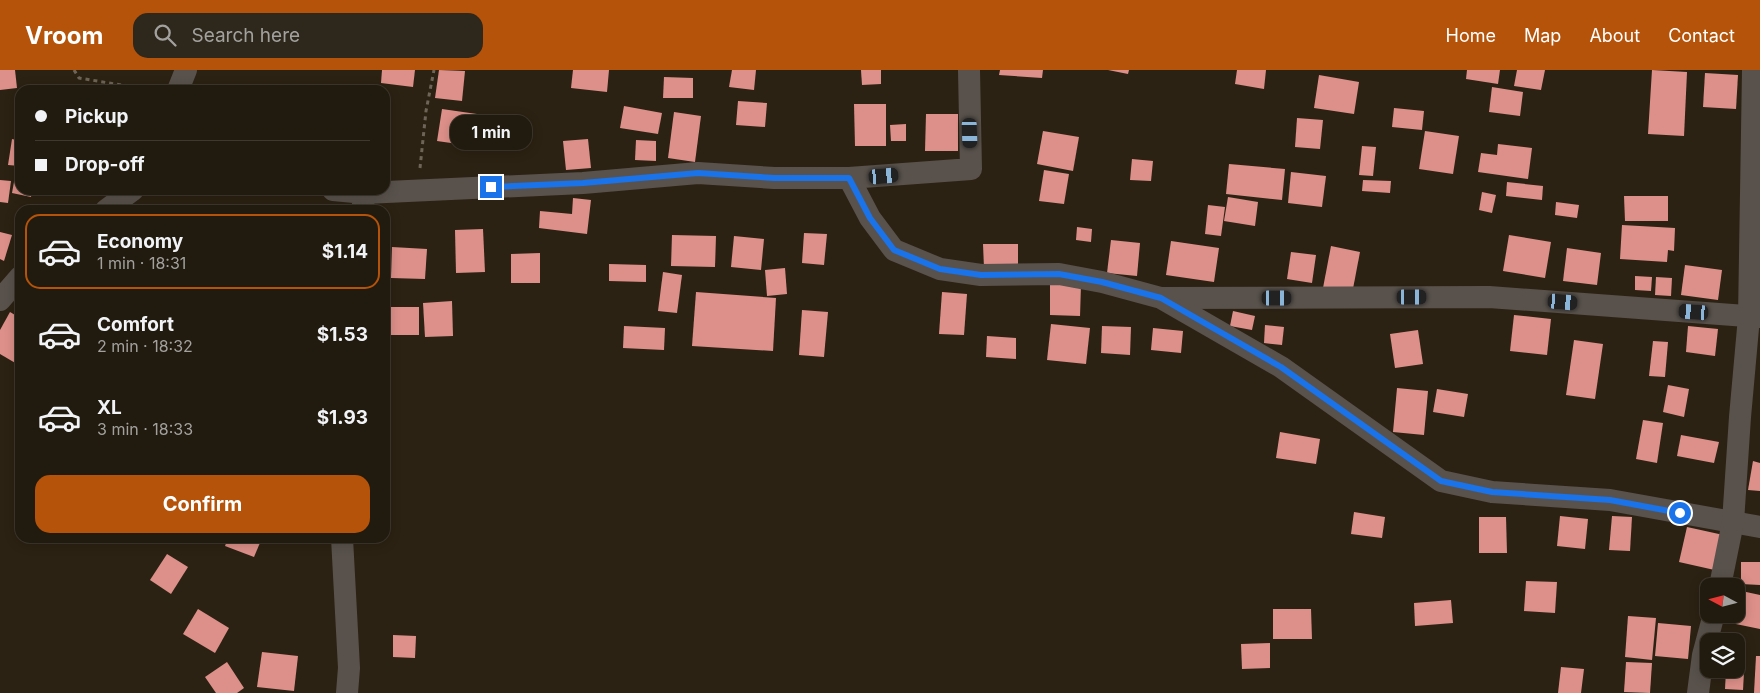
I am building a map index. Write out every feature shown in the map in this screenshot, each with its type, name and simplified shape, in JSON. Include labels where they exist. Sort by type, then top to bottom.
[{"type":"street","points":[[180,85],[186,70]]},
{"type":"street","points":[[346,195],[363,202],[418,191],[583,183],[698,173],[774,178],[849,178],[971,169],[968,70]]},
{"type":"street","points":[[1722,578],[1733,522],[1740,417],[1755,317],[1754,70]]},
{"type":"street","points":[[849,178],[870,218],[894,250],[940,269],[981,275],[1059,274],[1102,282],[1161,298],[1281,367],[1441,481],[1492,492],[1610,500],[1760,527]]},
{"type":"street","points":[[113,205],[126,195]]},
{"type":"street","points":[[0,300],[15,283]]},
{"type":"street","points":[[1161,298],[1489,297],[1755,317]]},
{"type":"street","points":[[342,543],[349,668],[347,693]]},
{"type":"street","points":[[1698,693],[1703,655],[1712,623]]},
{"type":"path","points":[[74,70],[79,78],[121,85]]},
{"type":"path","points":[[418,191],[426,111],[434,70]]},
{"type":"building","points":[[0,70],[15,70],[17,85],[15,88],[0,90]]},
{"type":"building","points":[[382,70],[415,70],[413,87],[381,83]]},
{"type":"building","points":[[439,70],[465,71],[462,101],[435,98]]},
{"type":"building","points":[[573,70],[609,70],[607,92],[571,88]]},
{"type":"building","points":[[732,70],[756,70],[754,90],[729,87]]},
{"type":"building","points":[[861,70],[881,70],[881,84],[862,85]]},
{"type":"building","points":[[1000,70],[1043,70],[1042,78],[999,75]]},
{"type":"building","points":[[1108,70],[1129,70],[1128,74]]},
{"type":"building","points":[[1237,70],[1266,70],[1264,89],[1235,84]]},
{"type":"building","points":[[1467,70],[1500,70],[1498,84],[1466,79]]},
{"type":"building","points":[[1517,70],[1545,70],[1541,90],[1514,86]]},
{"type":"building","points":[[1652,70],[1687,72],[1684,136],[1648,134]]},
{"type":"building","points":[[1705,73],[1738,75],[1736,109],[1703,107]]},
{"type":"building","points":[[1319,75],[1359,82],[1354,114],[1314,108]]},
{"type":"building","points":[[664,77],[693,78],[693,98],[663,98]]},
{"type":"building","points":[[1492,87],[1523,92],[1520,116],[1489,112]]},
{"type":"building","points":[[738,101],[767,103],[765,127],[736,125]]},
{"type":"building","points":[[854,104],[886,104],[886,146],[855,146]]},
{"type":"building","points":[[624,106],[662,113],[658,134],[620,128]]},
{"type":"building","points":[[1394,108],[1424,111],[1422,130],[1392,127]]},
{"type":"building","points":[[442,109],[477,114],[472,146],[437,141]]},
{"type":"building","points":[[674,112],[701,116],[695,162],[668,158]]},
{"type":"building","points":[[926,114],[958,114],[958,151],[925,151]]},
{"type":"building","points":[[1297,118],[1323,120],[1320,149],[1295,147]]},
{"type":"building","points":[[906,124],[906,141],[891,141],[890,125]]},
{"type":"building","points":[[1043,131],[1079,137],[1073,171],[1037,164]]},
{"type":"building","points":[[1425,131],[1459,136],[1453,174],[1419,169]]},
{"type":"building","points":[[12,139],[15,140],[15,166],[8,165]]},
{"type":"building","points":[[588,139],[591,168],[566,170],[563,141]]},
{"type":"building","points":[[636,140],[656,141],[656,161],[635,160]]},
{"type":"building","points":[[1498,144],[1532,148],[1528,179],[1478,172],[1481,153],[1497,155]]},
{"type":"building","points":[[1362,146],[1376,147],[1373,176],[1359,175]]},
{"type":"building","points":[[1132,159],[1153,161],[1151,181],[1130,180]]},
{"type":"building","points":[[1229,164],[1285,169],[1282,200],[1226,194]]},
{"type":"building","points":[[1044,170],[1069,174],[1064,204],[1039,201]]},
{"type":"building","points":[[1291,172],[1326,176],[1322,207],[1288,203]]},
{"type":"building","points":[[15,176],[15,194],[12,193]]},
{"type":"building","points":[[0,180],[11,181],[8,203],[0,202]]},
{"type":"building","points":[[1363,180],[1391,181],[1390,193],[1362,191]]},
{"type":"building","points":[[1507,182],[1543,186],[1542,200],[1506,196]]},
{"type":"building","points":[[1482,192],[1496,195],[1492,213],[1479,210]]},
{"type":"building","points":[[1624,196],[1668,196],[1668,221],[1625,221]]},
{"type":"building","points":[[1228,197],[1258,202],[1255,226],[1224,221]]},
{"type":"building","points":[[573,198],[591,200],[587,234],[539,228],[540,211],[572,214]]},
{"type":"building","points":[[1556,202],[1579,205],[1577,218],[1555,215]]},
{"type":"building","points":[[1208,205],[1225,207],[1221,236],[1205,234]]},
{"type":"building","points":[[1622,225],[1675,228],[1674,251],[1668,250],[1667,262],[1620,259]]},
{"type":"building","points":[[1077,227],[1092,229],[1091,242],[1076,240]]},
{"type":"building","points":[[483,229],[485,272],[456,273],[455,230]]},
{"type":"building","points":[[0,232],[12,235],[4,261],[0,259]]},
{"type":"building","points":[[804,233],[827,234],[824,265],[802,263]]},
{"type":"building","points":[[672,235],[716,236],[715,267],[671,266]]},
{"type":"building","points":[[1509,235],[1551,242],[1545,278],[1503,271]]},
{"type":"building","points":[[734,236],[764,239],[761,270],[731,267]]},
{"type":"building","points":[[1111,240],[1140,243],[1137,276],[1107,273]]},
{"type":"building","points":[[1171,241],[1219,248],[1214,282],[1166,275]]},
{"type":"building","points":[[983,244],[1018,244],[1018,268],[984,268]]},
{"type":"building","points":[[1331,246],[1360,252],[1352,294],[1323,288]]},
{"type":"building","points":[[392,247],[427,249],[425,279],[391,278]]},
{"type":"building","points":[[1567,248],[1601,253],[1597,285],[1563,281]]},
{"type":"building","points":[[1291,252],[1316,255],[1312,283],[1287,279]]},
{"type":"building","points":[[540,253],[540,283],[511,283],[511,254]]},
{"type":"building","points":[[609,264],[646,265],[646,282],[609,281]]},
{"type":"building","points":[[1685,265],[1722,270],[1718,300],[1681,295]]},
{"type":"building","points":[[785,268],[787,294],[767,296],[765,270]]},
{"type":"building","points":[[663,272],[682,275],[677,313],[658,311]]},
{"type":"building","points":[[1635,276],[1652,277],[1651,291],[1635,290]]},
{"type":"building","points":[[1656,277],[1672,278],[1671,296],[1655,295]]},
{"type":"building","points":[[1050,284],[1081,285],[1080,316],[1050,315]]},
{"type":"building","points":[[696,292],[776,298],[773,351],[692,346]]},
{"type":"building","points":[[942,292],[967,294],[964,335],[939,334]]},
{"type":"building","points":[[452,301],[453,336],[425,337],[423,303]]},
{"type":"building","points":[[391,307],[419,307],[419,335],[391,335]]},
{"type":"building","points":[[802,310],[828,312],[824,357],[799,355]]},
{"type":"building","points":[[1233,311],[1255,316],[1252,330],[1230,326]]},
{"type":"building","points":[[10,312],[15,315],[15,363],[0,354],[0,330]]},
{"type":"building","points":[[1514,315],[1551,319],[1547,355],[1510,351]]},
{"type":"building","points":[[1051,324],[1090,328],[1086,364],[1047,360]]},
{"type":"building","points":[[1265,325],[1284,327],[1282,345],[1264,343]]},
{"type":"building","points":[[624,326],[665,328],[664,350],[623,348]]},
{"type":"building","points":[[1102,326],[1131,327],[1130,355],[1101,353]]},
{"type":"building","points":[[1688,326],[1718,329],[1715,356],[1686,352]]},
{"type":"building","points":[[1153,328],[1183,331],[1181,353],[1151,350]]},
{"type":"building","points":[[1418,330],[1423,364],[1395,368],[1390,334]]},
{"type":"building","points":[[987,336],[1016,338],[1016,359],[986,357]]},
{"type":"building","points":[[1574,340],[1603,344],[1595,399],[1566,395]]},
{"type":"building","points":[[1653,341],[1668,342],[1665,377],[1649,376]]},
{"type":"building","points":[[1668,385],[1689,389],[1684,417],[1663,412]]},
{"type":"building","points":[[1397,388],[1428,391],[1424,435],[1393,432]]},
{"type":"building","points":[[1437,389],[1468,394],[1464,417],[1433,412]]},
{"type":"building","points":[[1643,420],[1663,423],[1657,463],[1636,459]]},
{"type":"building","points":[[1280,432],[1320,439],[1316,464],[1276,458]]},
{"type":"building","points":[[1681,435],[1719,442],[1714,463],[1677,456]]},
{"type":"building","points":[[1753,461],[1760,463],[1760,491],[1748,490]]},
{"type":"building","points":[[1354,512],[1385,517],[1382,538],[1351,534]]},
{"type":"building","points":[[1560,516],[1588,519],[1585,549],[1557,546]]},
{"type":"building","points":[[1612,516],[1632,517],[1630,551],[1609,550]]},
{"type":"building","points":[[1479,517],[1506,517],[1507,553],[1479,553]]},
{"type":"building","points":[[1687,527],[1728,536],[1719,571],[1679,562]]},
{"type":"building","points":[[226,543],[260,543],[254,557],[225,546]]},
{"type":"building","points":[[167,554],[188,567],[171,594],[150,580]]},
{"type":"building","points":[[1741,562],[1760,562],[1760,585],[1745,584],[1745,578],[1741,578]]},
{"type":"building","points":[[1526,581],[1557,582],[1555,613],[1524,611]]},
{"type":"building","points":[[1745,592],[1760,595],[1760,629],[1731,623],[1745,623]]},
{"type":"building","points":[[1451,600],[1453,623],[1415,626],[1414,603]]},
{"type":"building","points":[[198,609],[229,628],[215,653],[183,634]]},
{"type":"building","points":[[1273,609],[1311,609],[1312,639],[1273,639]]},
{"type":"building","points":[[1628,616],[1656,618],[1652,660],[1625,657]]},
{"type":"building","points":[[1658,623],[1691,626],[1688,659],[1655,656]]},
{"type":"building","points":[[393,635],[416,636],[415,658],[393,657]]},
{"type":"building","points":[[1270,643],[1270,668],[1242,669],[1241,644]]},
{"type":"building","points":[[262,652],[298,656],[294,691],[257,687]]},
{"type":"building","points":[[1756,656],[1760,656],[1760,693],[1754,693]]},
{"type":"building","points":[[227,662],[244,688],[237,693],[216,693],[205,677]]},
{"type":"building","points":[[1626,662],[1652,663],[1650,693],[1624,692]]},
{"type":"building","points":[[1561,667],[1584,669],[1581,693],[1558,693]]},
{"type":"building","points":[[1726,678],[1744,678],[1743,690],[1725,689]]},
{"type":"route","points":[[491,187],[583,183],[698,173],[774,178],[849,178],[870,218],[894,250],[940,269],[981,275],[1059,274],[1102,282],[1161,298],[1281,367],[1441,481],[1492,492],[1610,500],[1680,513]]}]
